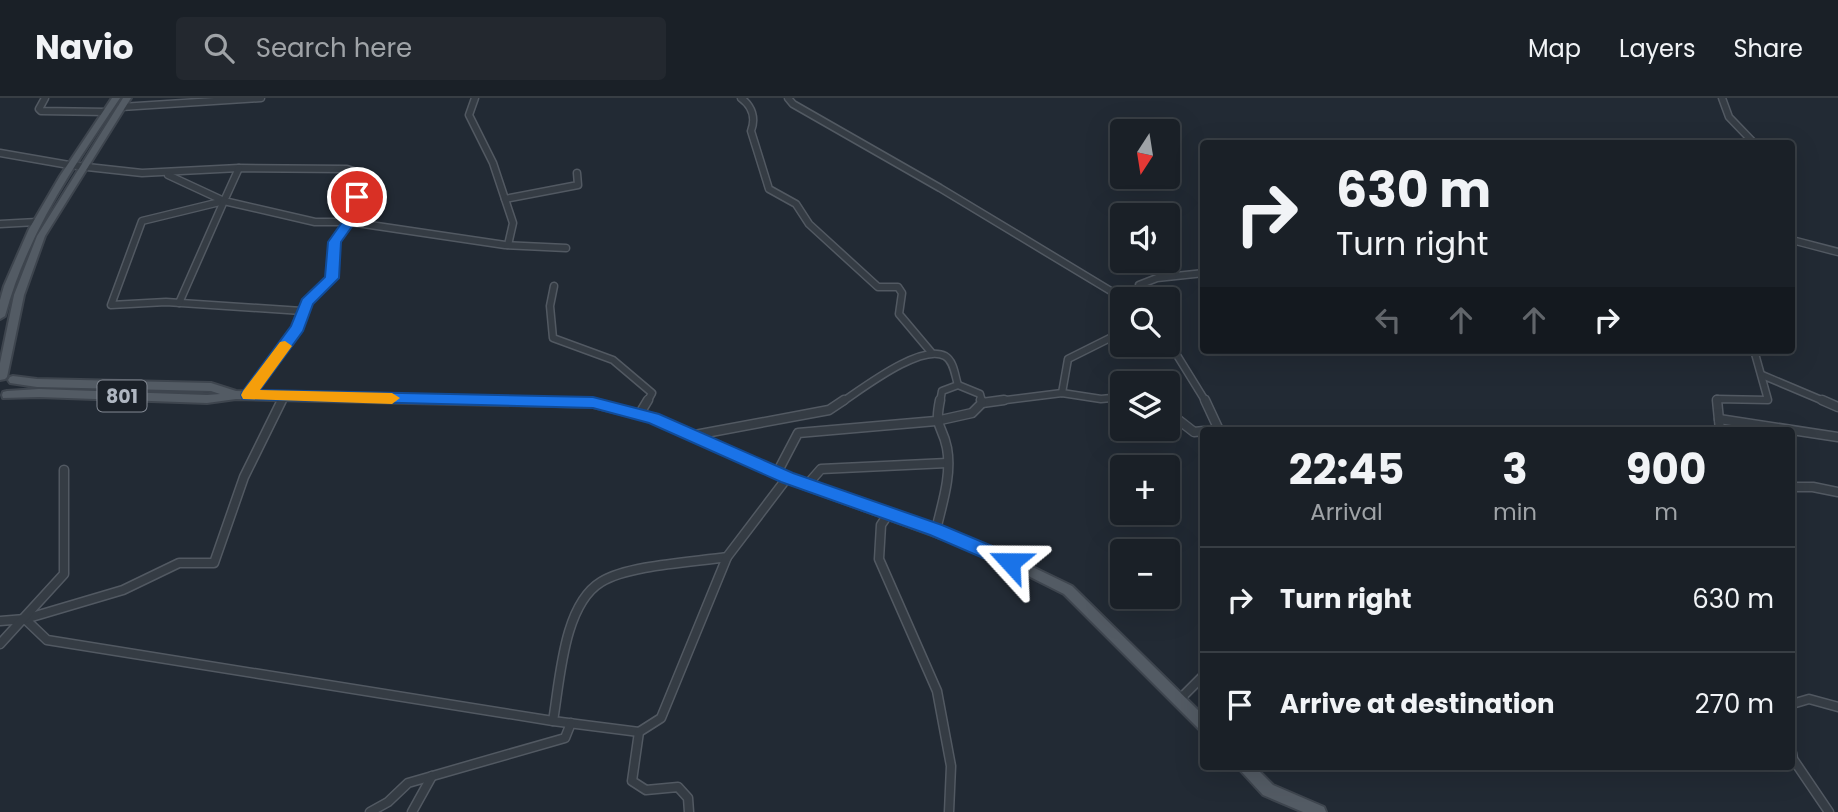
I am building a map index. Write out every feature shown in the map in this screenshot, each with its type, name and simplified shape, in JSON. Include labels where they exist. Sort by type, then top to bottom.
[{"type":"main road","points":[[0,316],[4,298],[28,238],[69,165],[116,98]]},
{"type":"main road","points":[[4,397],[14,385],[13,380],[1,377],[19,295],[37,248],[83,166],[127,98]]},
{"type":"main road","name":"801","points":[[13,380],[37,383],[211,387],[242,395]]},
{"type":"main road","name":"801","points":[[4,397],[38,393],[207,399],[242,395],[593,403],[639,415],[695,435],[807,485],[991,552],[1068,590],[1200,721]]},
{"type":"main road","points":[[1249,770],[1268,789],[1319,812]]},
{"type":"street","points":[[45,98],[39,109],[41,111],[107,112]]},
{"type":"street","points":[[121,107],[261,98]]},
{"type":"street","points":[[475,98],[469,115],[493,163],[513,223],[509,245]]},
{"type":"street","points":[[741,98],[749,104],[754,122],[751,131],[769,189],[796,204],[809,224],[878,287],[898,287],[902,292],[899,314],[931,352]]},
{"type":"street","points":[[749,104],[754,98]]},
{"type":"street","points":[[788,98],[793,104],[940,188],[1110,291]]},
{"type":"street","points":[[1722,98],[1722,106],[1730,118],[1751,140]]},
{"type":"street","points":[[0,153],[131,173],[239,168],[347,169],[358,172],[361,177],[350,222],[335,242],[332,278],[311,298],[302,310],[298,327],[242,395]]},
{"type":"street","points":[[179,303],[239,168]]},
{"type":"street","points":[[165,173],[225,201],[315,222],[350,222],[509,245],[566,248]]},
{"type":"street","points":[[505,199],[578,185],[577,173]]},
{"type":"street","points":[[225,201],[142,220],[111,305],[179,303],[302,310]]},
{"type":"street","points":[[0,224],[37,222]]},
{"type":"street","points":[[1795,241],[1838,252]]},
{"type":"street","points":[[1139,287],[1157,278],[1200,273]]},
{"type":"street","points":[[554,286],[550,306],[553,338],[612,360],[628,370],[652,393],[639,415]]},
{"type":"street","points":[[1062,393],[1068,359],[1110,338]]},
{"type":"street","points":[[695,435],[830,410],[895,366],[931,352],[947,356],[958,385]]},
{"type":"street","points":[[1720,427],[1717,399],[1768,400],[1755,354]]},
{"type":"street","points":[[1178,357],[1214,415],[1218,427]]},
{"type":"street","points":[[1762,375],[1838,407]]},
{"type":"street","points":[[936,530],[948,476],[947,447],[936,421],[942,391],[958,385],[980,394],[982,403]]},
{"type":"street","points":[[25,619],[47,640],[639,732],[661,718],[727,558],[782,475],[798,433],[936,421],[972,414],[982,403],[1062,393],[1101,400],[1110,399]]},
{"type":"street","points":[[0,621],[25,619],[123,590],[172,566],[214,563],[233,499],[253,460],[257,443],[284,396]]},
{"type":"street","points":[[1719,419],[1772,427]]},
{"type":"street","points":[[1180,421],[1194,432],[1200,431]]},
{"type":"street","points":[[1795,430],[1838,437]]},
{"type":"street","points":[[807,485],[821,469],[947,464]]},
{"type":"street","points":[[0,644],[64,574],[64,470]]},
{"type":"street","points":[[1795,487],[1838,492]]},
{"type":"street","points":[[888,513],[881,525],[879,559],[937,691],[951,766],[949,812]]},
{"type":"street","points":[[553,720],[570,632],[590,591],[606,578],[623,573],[727,558]]},
{"type":"street","points":[[1179,701],[1200,679]]},
{"type":"street","points":[[1795,703],[1809,699],[1838,707]]},
{"type":"street","points":[[370,812],[388,802],[408,783],[565,738],[571,723]]},
{"type":"street","points":[[639,732],[632,781],[646,790],[678,787],[688,798],[689,812]]},
{"type":"street","points":[[1795,762],[1829,812]]},
{"type":"street","points":[[412,812],[433,776]]},
{"type":"slow traffic","points":[[285,346],[248,395],[392,398]]},
{"type":"route","points":[[357,197],[352,218],[335,242],[332,278],[307,302],[298,327],[248,395],[593,403],[653,418],[787,478],[936,530],[1010,562]]}]
